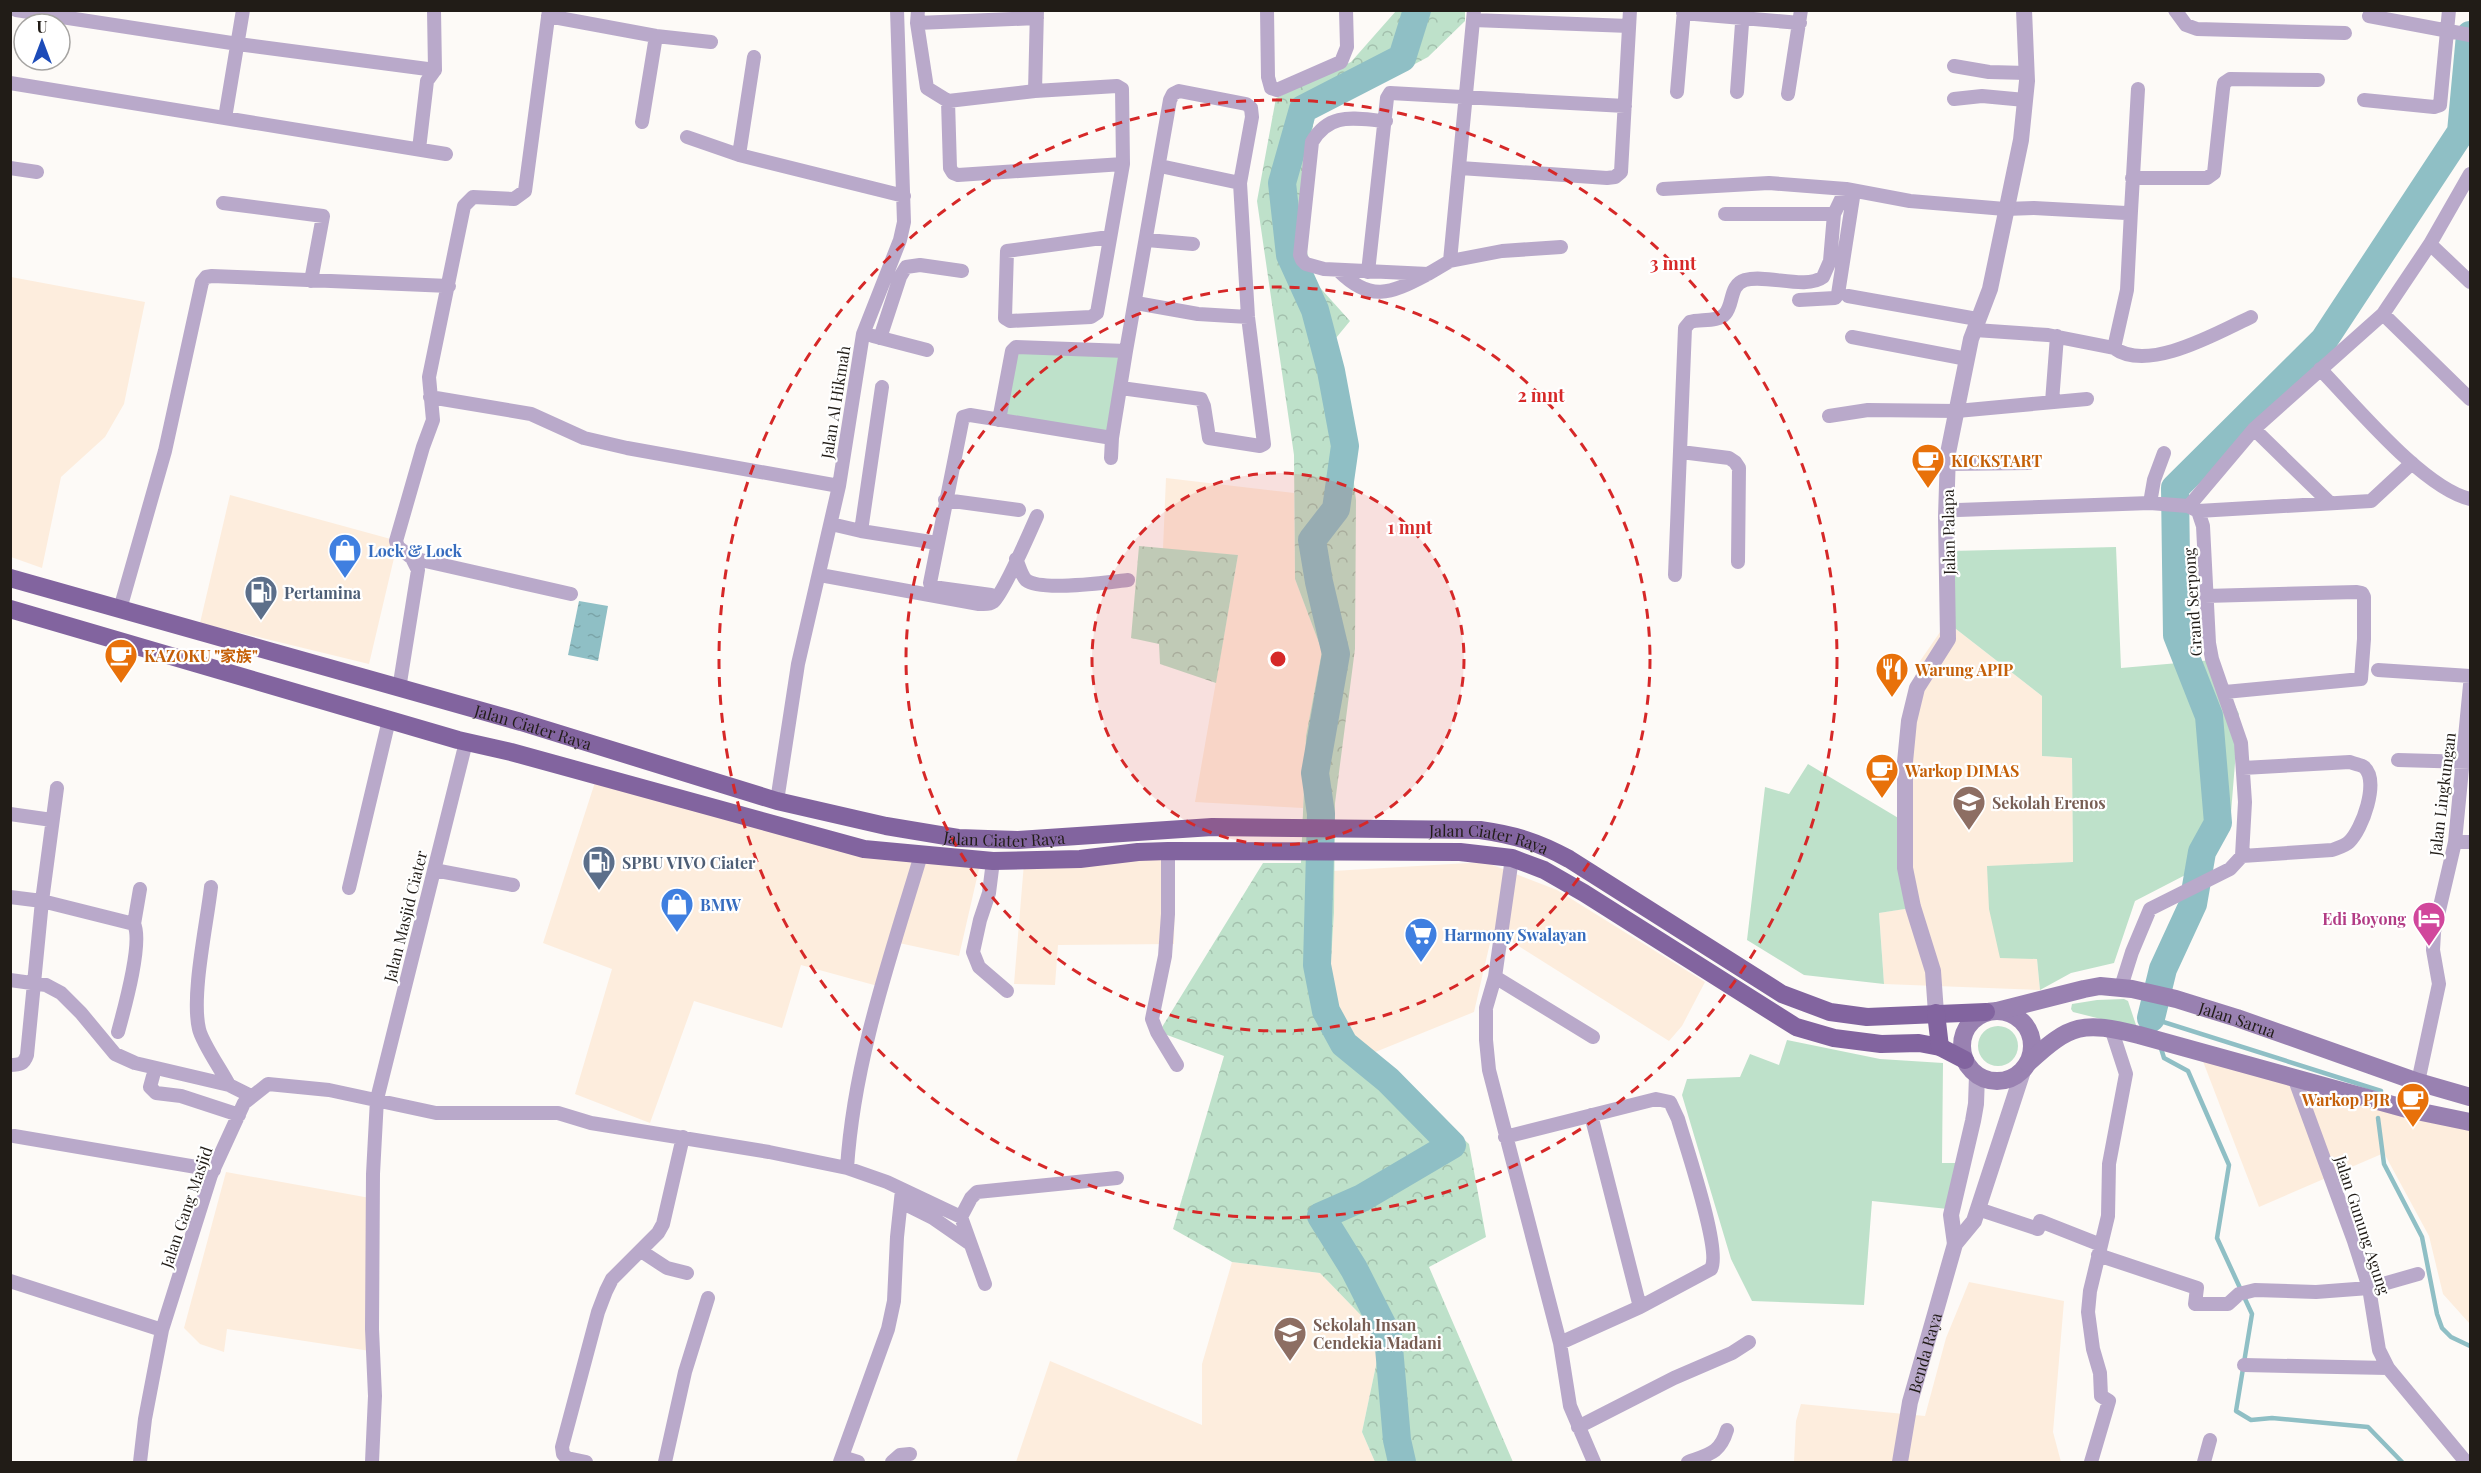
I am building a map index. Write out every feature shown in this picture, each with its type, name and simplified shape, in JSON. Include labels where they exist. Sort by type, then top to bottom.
[{"type":"main road","name":"Jalan Ciater Raya","points":[[10,578],[521,722],[777,801],[886,826],[958,838],[1018,840],[1179,828],[1480,830],[1524,838],[1542,844],[1569,859],[1782,994],[1830,1012],[1867,1017],[1992,1012]]},
{"type":"main road","name":"Jalan Ciater Raya","points":[[10,609],[466,742],[511,752],[864,849],[993,861],[1080,859],[1137,852],[1291,850],[1460,852],[1512,858],[1545,870],[1584,893],[1796,1027],[1834,1038],[1881,1044],[1919,1043],[1940,1047],[1965,1060]]},
{"type":"main road","points":[[205,667],[214,636]]},
{"type":"main road","points":[[511,752],[521,722]]},
{"type":"main road","name":"Jalan Sarua","points":[[1992,1012],[2084,988],[2127,988],[2176,999],[2237,1018],[2418,1082],[2470,1097]]},
{"type":"main road","points":[[2026,1067],[2033,1044],[2026,1025],[2009,1013],[1992,1012],[1976,1018],[1964,1033],[1962,1051],[1965,1060],[1977,1075],[1986,1079],[2006,1080],[2026,1067],[2052,1041],[2072,1031],[2095,1026],[2139,1035],[2295,1080],[2407,1109],[2470,1122]]},
{"type":"main road","points":[[1936,1013],[1940,1047]]},
{"type":"street","points":[[16,10],[237,44],[435,70]]},
{"type":"street","points":[[225,118],[243,10]]},
{"type":"street","points":[[419,149],[427,81],[435,70],[434,10]]},
{"type":"street","name":"Jalan Al Hikmah","points":[[777,801],[798,664],[839,486],[863,334],[900,240],[905,210],[897,10]]},
{"type":"street","points":[[1268,10],[1268,77],[1271,88],[1277,90],[1341,62],[1346,54],[1347,46],[1346,10]]},
{"type":"street","points":[[1460,168],[1615,177],[1621,172],[1630,10]]},
{"type":"street","name":"Jalan Palapa","points":[[1936,1013],[1934,971],[1913,908],[1905,867],[1905,773],[1909,721],[1917,688],[1944,647],[1949,633],[1947,464],[1967,358],[1976,325],[1990,289],[2021,140],[2027,73],[2024,10]]},
{"type":"street","points":[[2175,10],[2186,25],[2197,28],[2345,33]]},
{"type":"street","points":[[2364,100],[2434,107],[2440,105],[2449,10]]},
{"type":"street","points":[[1677,92],[1683,12],[1801,17],[1788,94]]},
{"type":"street","points":[[399,689],[418,570],[412,558],[398,547],[396,541],[419,458],[433,420],[429,377],[466,201],[478,196],[514,199],[525,192],[549,13],[656,36],[711,42]]},
{"type":"street","points":[[1035,91],[1037,14],[917,17],[927,88],[948,101],[1035,91],[1119,86],[1122,89],[1123,164],[1095,317],[1010,321],[1005,318],[1007,251],[1109,237]]},
{"type":"street","points":[[1737,92],[1743,14]]},
{"type":"street","points":[[1450,261],[1473,15],[1629,26]]},
{"type":"street","points":[[2368,16],[2467,34]]},
{"type":"street","points":[[642,122],[656,36]]},
{"type":"street","points":[[739,155],[754,57]]},
{"type":"street","points":[[1954,66],[1989,72],[2027,73]]},
{"type":"street","points":[[2132,178],[2207,178],[2214,173],[2224,83],[2230,79],[2318,80]]},
{"type":"street","points":[[10,83],[446,154]]},
{"type":"street","points":[[2114,348],[2127,290],[2138,89]]},
{"type":"street","points":[[1111,458],[1126,351],[1173,94],[1179,91],[1240,103],[1251,108],[1252,117],[1239,183],[1248,317],[1265,439],[1262,445],[1209,438],[1201,399],[1121,388]]},
{"type":"street","points":[[1368,272],[1387,98],[1390,93],[1625,106]]},
{"type":"street","points":[[1954,99],[1982,96],[2025,100]]},
{"type":"street","points":[[948,101],[950,168],[958,175],[1123,164]]},
{"type":"street","points":[[1386,121],[1342,119],[1332,121],[1319,130],[1312,142],[1300,255],[1306,264],[1340,271],[1428,274]]},
{"type":"street","points":[[687,137],[739,155],[904,196]]},
{"type":"street","points":[[1160,166],[1239,183]]},
{"type":"street","points":[[10,168],[37,172]]},
{"type":"street","points":[[2192,508],[2254,429],[2383,314],[2430,244],[2470,174]]},
{"type":"street","points":[[1663,189],[1769,183],[1850,190],[1910,201],[2005,210],[2034,208],[2120,214],[2131,211]]},
{"type":"street","points":[[1675,574],[1685,328],[1690,322],[1719,318],[1726,314],[1735,288],[1743,280],[1811,281],[1823,277],[1830,261],[1833,214],[1850,190]]},
{"type":"street","points":[[1799,300],[1835,298],[1838,294],[1850,190]]},
{"type":"street","points":[[223,202],[323,216],[311,280]]},
{"type":"street","points":[[1725,214],[1833,214]]},
{"type":"street","points":[[1147,240],[1193,244]]},
{"type":"street","points":[[2430,244],[2470,282]]},
{"type":"street","points":[[1340,271],[1365,291],[1386,291],[1403,287],[1450,261],[1502,251],[1562,247]]},
{"type":"street","points":[[880,338],[896,287],[906,267],[920,265],[962,271]]},
{"type":"street","points":[[120,609],[165,451],[202,282],[206,278],[212,276],[449,286]]},
{"type":"street","points":[[1848,296],[1976,325],[2057,336],[2114,348],[2124,355],[2144,357],[2195,344],[2251,317]]},
{"type":"street","points":[[1136,303],[1198,314],[1248,317]]},
{"type":"street","points":[[2383,314],[2470,399]]},
{"type":"street","points":[[863,334],[927,350]]},
{"type":"street","points":[[2052,402],[2057,336]]},
{"type":"street","points":[[1852,337],[1967,358]]},
{"type":"street","points":[[999,420],[1012,351],[1016,347],[1126,351]]},
{"type":"street","points":[[2320,369],[2412,463],[2448,492],[2470,499]]},
{"type":"street","points":[[861,531],[882,387]]},
{"type":"street","points":[[430,397],[531,414],[584,438],[627,448],[839,486]]},
{"type":"street","points":[[1829,417],[1868,410],[1957,411],[2088,399]]},
{"type":"street","points":[[991,595],[932,586],[929,579],[963,417],[970,415],[1112,438]]},
{"type":"street","points":[[2254,429],[2330,504]]},
{"type":"street","points":[[1681,452],[1729,458],[1739,468],[1738,562]]},
{"type":"street","points":[[2153,504],[2154,480],[2164,453]]},
{"type":"street","points":[[1947,464],[2029,463]]},
{"type":"street","points":[[1958,510],[2153,504],[2192,508],[2371,501],[2412,463]]},
{"type":"street","points":[[945,500],[1019,510]]},
{"type":"street","name":"Grand Serpong","points":[[2192,508],[2203,526],[2205,596],[2212,659],[2241,743],[2245,802],[2242,856]]},
{"type":"street","points":[[820,575],[986,604],[994,601],[1037,516]]},
{"type":"street","points":[[831,524],[937,543]]},
{"type":"street","points":[[412,558],[571,594]]},
{"type":"street","points":[[1016,559],[1024,577],[1036,585],[1077,585],[1128,580]]},
{"type":"street","points":[[2205,596],[2357,592],[2362,593],[2364,597],[2361,679],[2224,692]]},
{"type":"street","points":[[2378,670],[2470,676]]},
{"type":"street","name":"Jalan Lingkungan","points":[[2418,1082],[2439,984],[2433,950],[2434,932],[2455,842],[2466,762],[2470,685]]},
{"type":"street","points":[[349,888],[390,720]]},
{"type":"street","name":"Jalan Masjid Ciater","points":[[372,1462],[375,1396],[372,1329],[373,1174],[377,1099],[466,742]]},
{"type":"street","points":[[2398,760],[2466,762]]},
{"type":"street","points":[[2127,988],[2132,952],[2150,909],[2230,868],[2242,856],[2332,850],[2349,842],[2362,820],[2371,790],[2371,779],[2363,767],[2350,762],[2242,768]]},
{"type":"street","points":[[10,1065],[19,1065],[27,1055],[42,901],[57,788]]},
{"type":"street","points":[[10,814],[52,820]]},
{"type":"street","points":[[2455,842],[2470,842]]},
{"type":"street","points":[[1168,851],[1165,956],[1152,1019],[1156,1032],[1177,1065]]},
{"type":"street","points":[[847,1168],[851,1115],[867,1038],[921,855]]},
{"type":"street","points":[[1512,858],[1494,977],[1486,1008],[1485,1040],[1489,1070],[1560,1343],[1570,1406],[1594,1462]]},
{"type":"street","points":[[993,861],[989,893],[980,920],[974,952],[979,967],[1007,991]]},
{"type":"street","points":[[434,870],[513,885]]},
{"type":"street","points":[[211,886],[199,979],[198,1025],[229,1085]]},
{"type":"street","points":[[118,1032],[132,971],[137,930],[134,924],[140,889]]},
{"type":"street","points":[[10,897],[42,901],[134,924]]},
{"type":"street","points":[[1494,977],[1593,1037]]},
{"type":"street","points":[[10,980],[46,986],[61,993],[115,1054],[135,1063],[229,1085],[251,1096],[268,1083],[329,1090],[436,1113],[558,1113],[591,1123],[683,1137],[847,1168],[901,1196],[969,1243]]},
{"type":"street","points":[[2091,1462],[2109,1401],[2101,1396],[2100,1373],[2093,1349],[2088,1312],[2110,1198],[2109,1164],[2126,1074],[2111,1028]]},
{"type":"street","name":"Benda Raya","points":[[1955,1244],[1974,1221],[2026,1067]]},
{"type":"street","name":"Benda Raya","points":[[1900,1462],[1910,1402],[1955,1244],[1952,1215],[1973,1121],[1977,1075]]},
{"type":"street","points":[[153,1076],[150,1087],[156,1093],[175,1095],[239,1115]]},
{"type":"street","name":"Jalan Gunung Agung","points":[[2295,1080],[2368,1288],[2379,1350],[2388,1368],[2466,1462]]},
{"type":"street","name":"Jalan Gang Masjid","points":[[140,1462],[145,1419],[162,1330],[214,1170],[239,1115],[251,1096]]},
{"type":"street","points":[[1505,1137],[1656,1099],[1670,1102],[1678,1119],[1712,1234],[1714,1261],[1711,1269],[1640,1307],[1560,1343]]},
{"type":"street","points":[[1591,1115],[1640,1307]]},
{"type":"street","points":[[14,1136],[214,1170]]},
{"type":"street","points":[[586,1462],[567,1458],[563,1454],[565,1437],[598,1312],[612,1280],[658,1233],[663,1224],[683,1137]]},
{"type":"street","points":[[984,1284],[961,1217],[971,1198],[977,1192],[1117,1178]]},
{"type":"street","points":[[901,1196],[961,1217]]},
{"type":"street","points":[[858,1462],[841,1460],[888,1329],[895,1294],[901,1196]]},
{"type":"street","points":[[1978,1209],[2038,1229],[2040,1221],[2100,1250],[2197,1288],[2195,1304],[2228,1304],[2239,1294],[2255,1290],[2316,1292],[2368,1288],[2418,1274]]},
{"type":"street","points":[[641,1251],[667,1268],[687,1273]]},
{"type":"street","points":[[10,1281],[162,1330]]},
{"type":"street","points":[[665,1462],[685,1372],[708,1298]]},
{"type":"street","points":[[1578,1427],[1674,1378],[1732,1353],[1749,1342]]},
{"type":"street","points":[[2244,1365],[2388,1368]]},
{"type":"street","points":[[1688,1462],[1723,1444],[1727,1430]]},
{"type":"street","points":[[2204,1462],[2210,1440]]},
{"type":"street","points":[[892,1462],[897,1457],[910,1455]]},
{"type":"shaded area","points":[[11,277],[145,302],[124,404],[105,437],[61,477],[42,568],[11,557]]},
{"type":"shaded area","points":[[1166,478],[1294,493],[1295,579],[1322,651],[1306,736],[1303,808],[1195,802],[1238,555],[1163,549]]},
{"type":"shaded area","points":[[230,495],[398,541],[369,664],[200,623]]},
{"type":"shaded area","points":[[1947,622],[2042,696],[2042,756],[2072,758],[2073,862],[1987,867],[2037,959],[2040,990],[1884,984],[1879,913],[1910,908],[1905,724],[1918,664]]},
{"type":"shaded area","points":[[597,776],[893,855],[981,860],[959,956],[899,943],[885,988],[801,965],[782,1028],[694,1001],[650,1123],[575,1094],[612,969],[543,943]]},
{"type":"shaded area","points":[[1143,855],[1167,859],[1175,891],[1174,944],[1058,945],[1055,985],[1014,984],[1024,863]]},
{"type":"shaded area","points":[[1485,862],[1557,890],[1705,982],[1682,1026],[1669,1041],[1493,930],[1474,1012],[1368,1055],[1344,1024],[1330,977],[1334,913],[1333,871]]},
{"type":"shaded area","points":[[2199,1051],[2470,1120],[2470,1324],[2443,1294],[2429,1236],[2384,1153],[2259,1207]]},
{"type":"shaded area","points":[[226,1172],[370,1198],[377,1352],[227,1329],[224,1352],[200,1344],[184,1328]]},
{"type":"shaded area","name":"Sekolah Insan Cendekia Madani","points":[[1232,1262],[1320,1273],[1382,1337],[1362,1432],[1375,1462],[1016,1462],[1050,1361],[1202,1425],[1202,1364]]},
{"type":"shaded area","points":[[1969,1282],[2064,1301],[2053,1432],[2061,1462],[1794,1462],[1796,1421],[1801,1404],[1925,1416],[1946,1338]]},
{"type":"green space","points":[[1396,11],[1465,11],[1465,21],[1428,57],[1314,118],[1300,222],[1314,281],[1350,321],[1336,338],[1356,500],[1355,649],[1335,803],[1334,913],[1330,977],[1344,1024],[1368,1055],[1469,1144],[1486,1237],[1429,1267],[1513,1462],[1375,1462],[1362,1432],[1382,1337],[1320,1273],[1232,1262],[1173,1229],[1224,1056],[1159,1032],[1263,863],[1301,863],[1306,736],[1322,651],[1295,579],[1294,455],[1257,201],[1276,98],[1351,62]]},
{"type":"green space","points":[[1012,351],[1126,351],[1112,443],[999,420]]},
{"type":"green space","points":[[1139,546],[1238,555],[1216,683],[1160,664],[1159,644],[1131,638]]},
{"type":"green space","points":[[2116,547],[2121,668],[2213,660],[2239,714],[2230,825],[2195,870],[2135,901],[2114,963],[2071,973],[2040,990],[2037,959],[2000,958],[1989,909],[1987,866],[2073,862],[2072,758],[2042,756],[2042,696],[1947,622],[1951,551]]},
{"type":"green space","points":[[1808,764],[1900,819],[1911,908],[1879,913],[1884,984],[1804,975],[1747,940],[1765,787],[1789,794]]},
{"type":"green space","points":[[2124,999],[2128,1001],[2137,1028],[2073,1012],[2071,1009],[2072,1004]]},
{"type":"green space","points":[[1998,1026],[2006,1027],[2012,1032],[2017,1038],[2017,1054],[2012,1060],[2006,1065],[1998,1066],[1990,1065],[1984,1060],[1979,1054],[1978,1046],[1979,1038],[1984,1032],[1990,1027]]},
{"type":"green space","points":[[1787,1040],[1880,1059],[1943,1063],[1942,1163],[1959,1163],[1948,1209],[1872,1201],[1864,1305],[1752,1301],[1731,1259],[1682,1095],[1687,1079],[1740,1077],[1750,1054],[1779,1065]]},
{"type":"water","points":[[579,601],[608,606],[598,661],[568,655]]},
{"type":"waterway","points":[[1402,1462],[1397,1440],[1388,1336],[1354,1269],[1321,1216],[1362,1198],[1452,1145],[1388,1080],[1344,1044],[1326,1011],[1317,965],[1321,814],[1315,773],[1336,654],[1319,582],[1312,540],[1336,509],[1345,446],[1331,371],[1315,310],[1290,255],[1282,183],[1303,109],[1402,58],[1417,10]]},
{"type":"waterway","points":[[2151,1018],[2163,969],[2193,904],[2202,852],[2218,823],[2209,716],[2177,635],[2175,488],[2324,340],[2461,132],[2470,35]]},
{"type":"waterway","points":[[2151,1018],[2156,1034]]},
{"type":"waterway","points":[[2151,1018],[2381,1091]]},
{"type":"waterway","points":[[2160,1045],[2164,1058],[2188,1071],[2229,1165],[2217,1238],[2252,1314],[2236,1411],[2251,1420],[2272,1418],[2368,1427],[2402,1462]]},
{"type":"waterway","points":[[2378,1118],[2384,1164],[2422,1237],[2437,1314],[2442,1328],[2451,1337],[2470,1346]]},
{"type":"place","name":"KICKSTART","points":[[1928,489]]},
{"type":"place","name":"Lock & Lock","points":[[345,579]]},
{"type":"place","name":"Pertamina","points":[[261,621]]},
{"type":"place","name":"KAZOKU \"家族\"","points":[[121,684]]},
{"type":"place","name":"Warung APIP","points":[[1892,698]]},
{"type":"place","name":"Warkop DIMAS","points":[[1882,799]]},
{"type":"place","name":"Sekolah Erenos","points":[[1969,831]]},
{"type":"place","name":"SPBU VIVO Ciater","points":[[599,891]]},
{"type":"place","name":"BMW","points":[[677,933]]},
{"type":"place","name":"Edi Boyong","points":[[2429,947]]},
{"type":"place","name":"Harmony Swalayan","points":[[1421,963]]},
{"type":"place","name":"Warkop PJR","points":[[2413,1128]]},
{"type":"place","name":"Sekolah Insan Cendekia Madani","points":[[1290,1362]]}]
